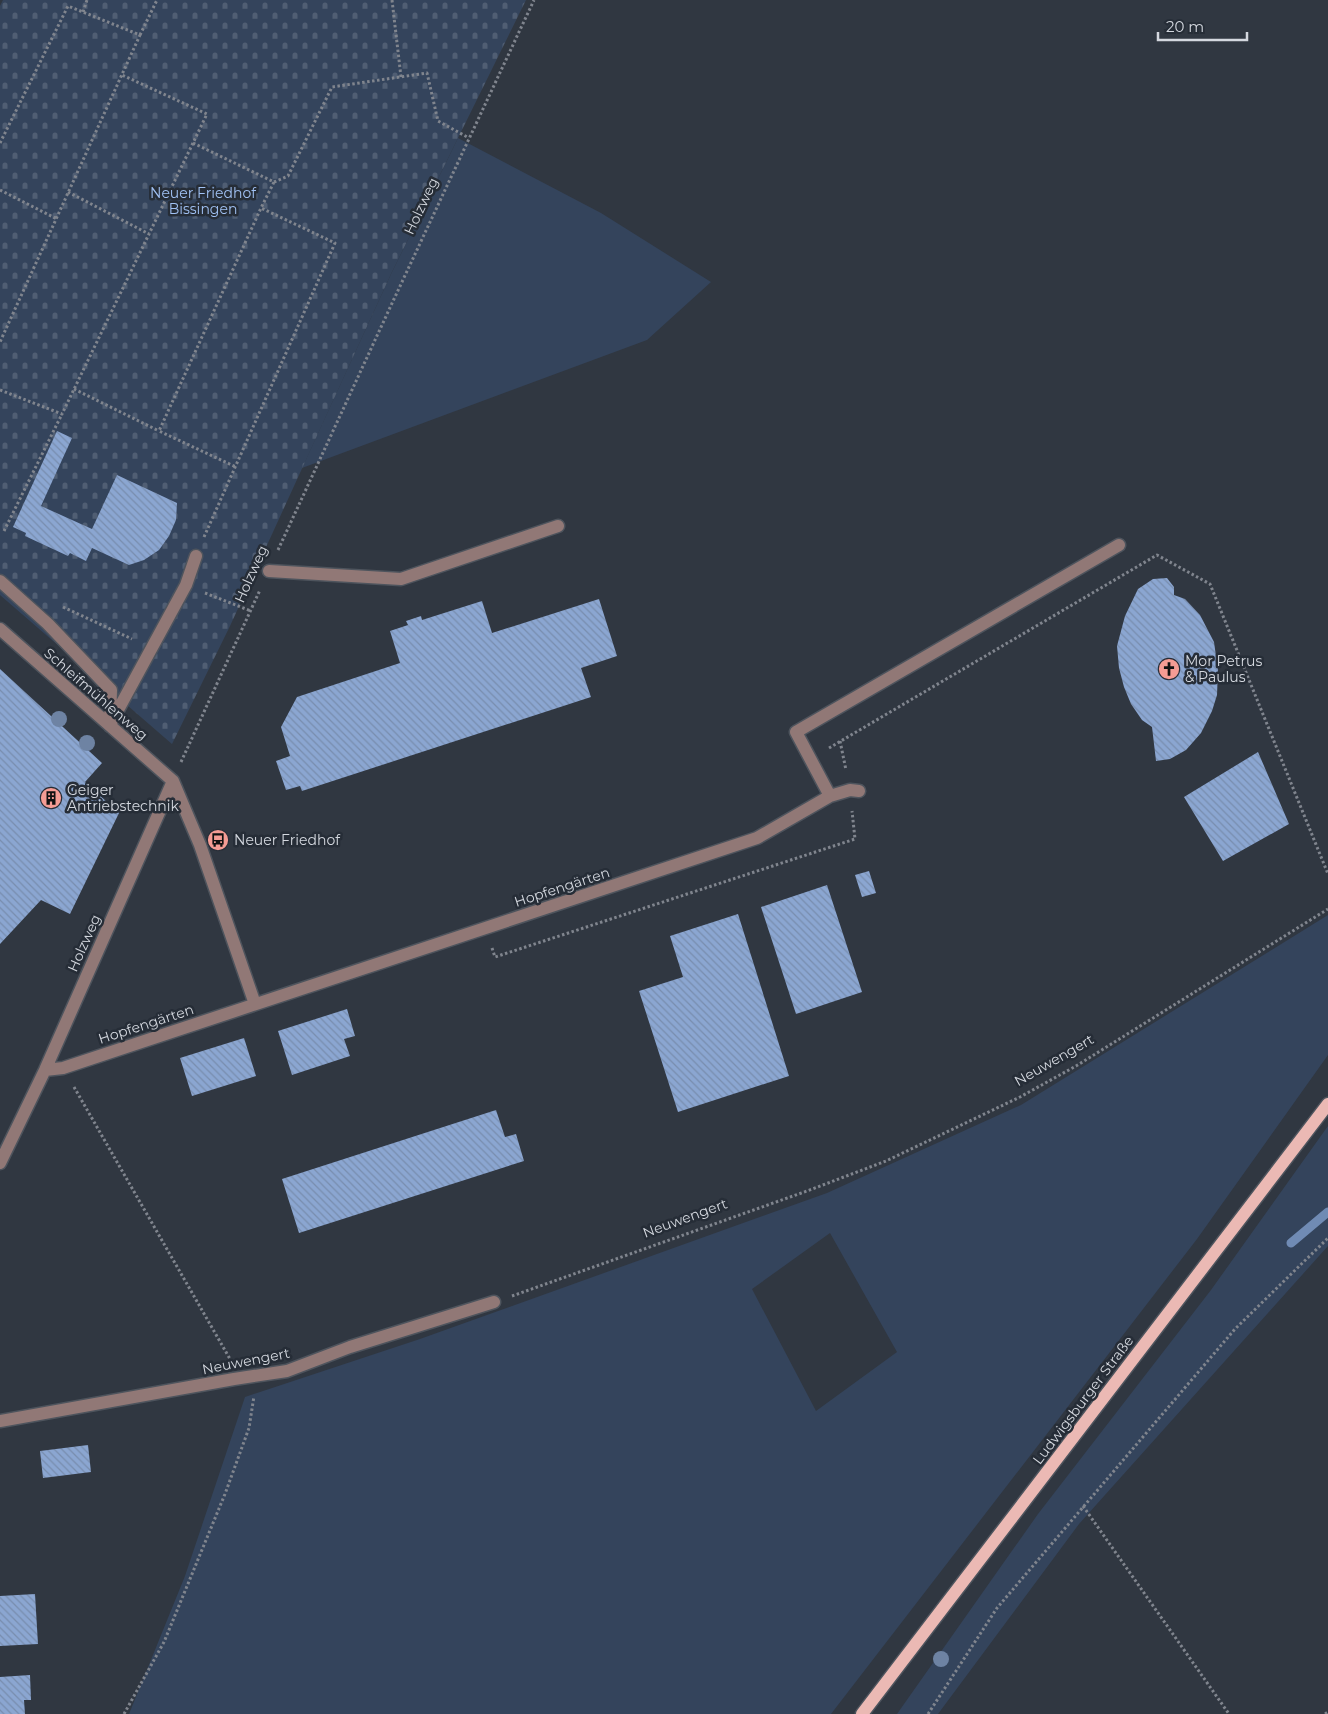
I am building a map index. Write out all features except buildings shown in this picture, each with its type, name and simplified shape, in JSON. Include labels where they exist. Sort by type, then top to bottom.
[{"type":"main road","name":"Ludwigsburger Straße","points":[[862,1714],[1328,1104]]},
{"type":"street","points":[[269,571],[401,579],[558,526]]},
{"type":"street","points":[[830,796],[796,732],[1119,545]]},
{"type":"street","points":[[110,726],[186,585],[196,556]]},
{"type":"street","points":[[0,581],[48,624],[111,690],[110,726]]},
{"type":"street","name":"Schleifmühlenweg","points":[[0,629],[173,781]]},
{"type":"street","points":[[173,781],[200,845],[255,1004]]},
{"type":"street","name":"Holzweg","points":[[0,1162],[45,1070],[173,781]]},
{"type":"street","name":"Hopfengärten","points":[[45,1070],[63,1068],[757,838],[830,796],[850,790],[859,791]]},
{"type":"street","name":"Neuwengert","points":[[0,1421],[287,1371],[350,1347],[494,1302]]},
{"type":"path","points":[[83,12],[86,0]]},
{"type":"path","points":[[0,342],[157,0]]},
{"type":"path","points":[[392,0],[401,77]]},
{"type":"path","name":"Holzweg","points":[[173,781],[534,0]]},
{"type":"path","points":[[0,143],[68,6],[140,35]]},
{"type":"path","points":[[159,430],[274,182],[288,176],[332,87],[427,73],[438,121],[469,138]]},
{"type":"path","points":[[4,531],[207,114],[122,75]]},
{"type":"path","points":[[193,142],[274,182]]},
{"type":"path","points":[[0,190],[56,219]]},
{"type":"path","points":[[68,192],[149,234]]},
{"type":"path","points":[[196,556],[336,243],[262,208]]},
{"type":"path","points":[[74,389],[236,467]]},
{"type":"path","points":[[0,390],[62,414]]},
{"type":"path","points":[[811,758],[1157,555],[1210,584],[1328,874]]},
{"type":"path","points":[[186,585],[251,611]]},
{"type":"path","points":[[59,605],[151,648]]},
{"type":"path","name":"Neuwengert","points":[[494,1302],[886,1161],[1020,1097],[1076,1066],[1328,909]]},
{"type":"path","points":[[63,1068],[229,1356],[234,1379]]},
{"type":"path","points":[[928,1714],[997,1608],[1235,1329],[1328,1238]]},
{"type":"path","points":[[124,1714],[164,1642],[225,1494],[249,1428],[257,1376]]},
{"type":"path","points":[[1083,1506],[1229,1714]]},
{"type":"green space","name":"Neuer Friedhof Bissingen","points":[[3,0],[526,0],[391,274],[230,626],[172,744],[0,595],[0,6]]},
{"type":"green space","points":[[458,138],[601,213],[711,282],[647,340],[302,468],[391,274]]},
{"type":"green space","points":[[1328,915],[1328,1055],[1197,1239],[831,1714],[129,1714],[185,1576],[245,1397],[420,1339],[827,1193],[1021,1105]],"holes":[[[830,1233],[897,1352],[816,1411],[752,1289]]]},
{"type":"green space","points":[[1328,1126],[1328,1246],[1079,1524],[938,1714],[897,1714],[1038,1514],[1211,1290]]},
{"type":"waterway","points":[[1291,1243],[1328,1212]]},
{"type":"place","name":"Mor Petrus & Paulus","points":[[1169,669]]},
{"type":"place","name":"Geiger Antriebstechnik","points":[[51,798]]},
{"type":"place","name":"Neuer Friedhof","points":[[218,840]]}]
